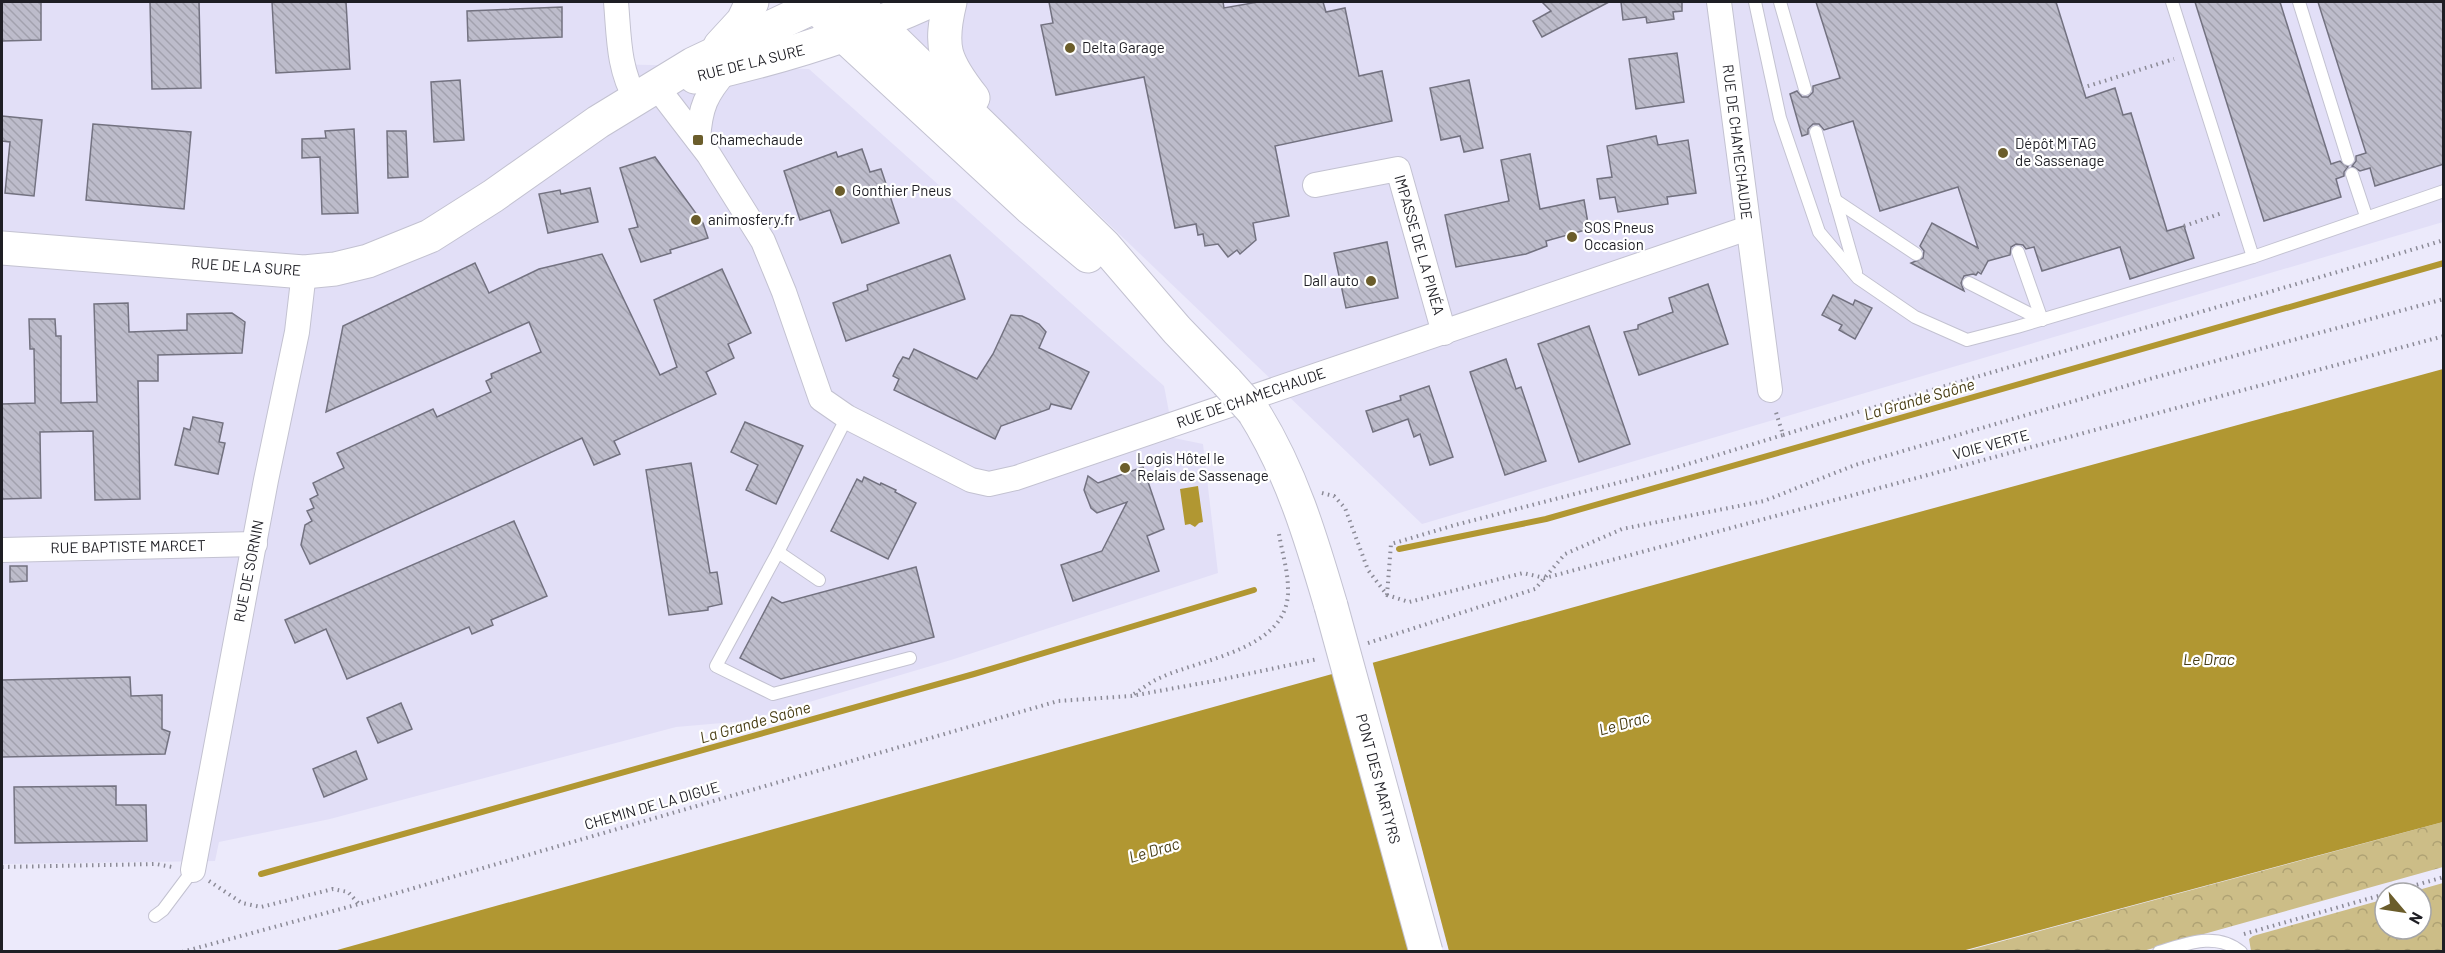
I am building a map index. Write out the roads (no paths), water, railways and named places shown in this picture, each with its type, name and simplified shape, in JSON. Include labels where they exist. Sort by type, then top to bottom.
[{"type":"main road","points":[[721,61],[752,2]]},
{"type":"main road","name":"RUE DE LA SURE","points":[[2,248],[304,272],[335,269],[368,261],[430,236],[646,92],[721,61],[817,2]]},
{"type":"main road","points":[[817,2],[845,37],[1029,207],[1177,330]]},
{"type":"main road","points":[[855,2],[1104,245],[1177,330]]},
{"type":"main road","name":"RUE DE LA SURE","points":[[721,61],[784,56],[845,37],[927,2]]},
{"type":"main road","points":[[950,2],[943,29],[944,52],[960,82],[1024,167]]},
{"type":"main road","name":"PONT DES MARTYRS","points":[[1177,330],[1253,411],[1270,438],[1302,511],[1331,606],[1426,951]]},
{"type":"street","name":"RUE DE CHAMECHAUDE","points":[[616,2],[621,63],[627,84],[646,92],[698,140],[763,240],[784,292],[821,399],[847,417],[972,480],[989,484],[1016,478],[1748,228],[1719,2]]},
{"type":"street","points":[[698,140],[699,120],[704,100],[721,61]]},
{"type":"street","name":"IMPASSE DE LA PINÉA","points":[[1315,184],[1398,169],[1444,333]]},
{"type":"street","points":[[1748,228],[1770,390]]},
{"type":"street","name":"RUE DE SORNIN","points":[[193,870],[266,480],[297,332],[304,272]]},
{"type":"street","name":"RUE BAPTISTE MARCET","points":[[2,550],[255,544]]},
{"type":"lane","points":[[1755,2],[1780,118],[1819,232],[1858,278],[1915,316],[1967,340],[2042,320],[2253,256],[2444,191]]},
{"type":"lane","points":[[1780,2],[1805,89]]},
{"type":"lane","points":[[2172,2],[2253,256]]},
{"type":"lane","points":[[2299,2],[2348,159]]},
{"type":"lane","points":[[1816,132],[1858,278]]},
{"type":"lane","points":[[2352,174],[2366,216]]},
{"type":"lane","points":[[1835,200],[1916,254]]},
{"type":"lane","points":[[2018,252],[2042,320]]},
{"type":"lane","points":[[1969,283],[2042,320]]},
{"type":"lane","points":[[847,417],[716,666],[773,694],[910,658]]},
{"type":"lane","points":[[778,552],[819,580]]},
{"type":"lane","points":[[155,916],[163,910],[193,870]]},
{"type":"lane","points":[[2159,951],[2217,939],[2236,948]]},
{"type":"water","name":"Le Drac","points":[[2443,369],[2443,822],[1962,951],[330,952],[1740,561]]},
{"type":"water","points":[[1198,486],[1203,522],[1195,527],[1190,524],[1185,525],[1180,489]]},
{"type":"waterway","name":"La Grande Saône","points":[[1399,549],[1546,519],[2444,263]]},
{"type":"waterway","name":"La Grande Saône","points":[[261,874],[974,674],[1254,590]]},
{"type":"place","name":"Delta Garage","points":[[1070,48]]},
{"type":"place","name":"Chamechaude","points":[[698,140]]},
{"type":"place","name":"Dépôt M TAG de Sassenage","points":[[2003,153]]},
{"type":"place","name":"Gonthier Pneus","points":[[840,191]]},
{"type":"place","name":"animosfery.fr","points":[[696,220]]},
{"type":"place","name":"SOS Pneus Occasion","points":[[1572,237]]},
{"type":"place","name":"Dall auto","points":[[1371,281]]},
{"type":"place","name":"Logis Hôtel le Relais de Sassenage","points":[[1125,468]]}]
